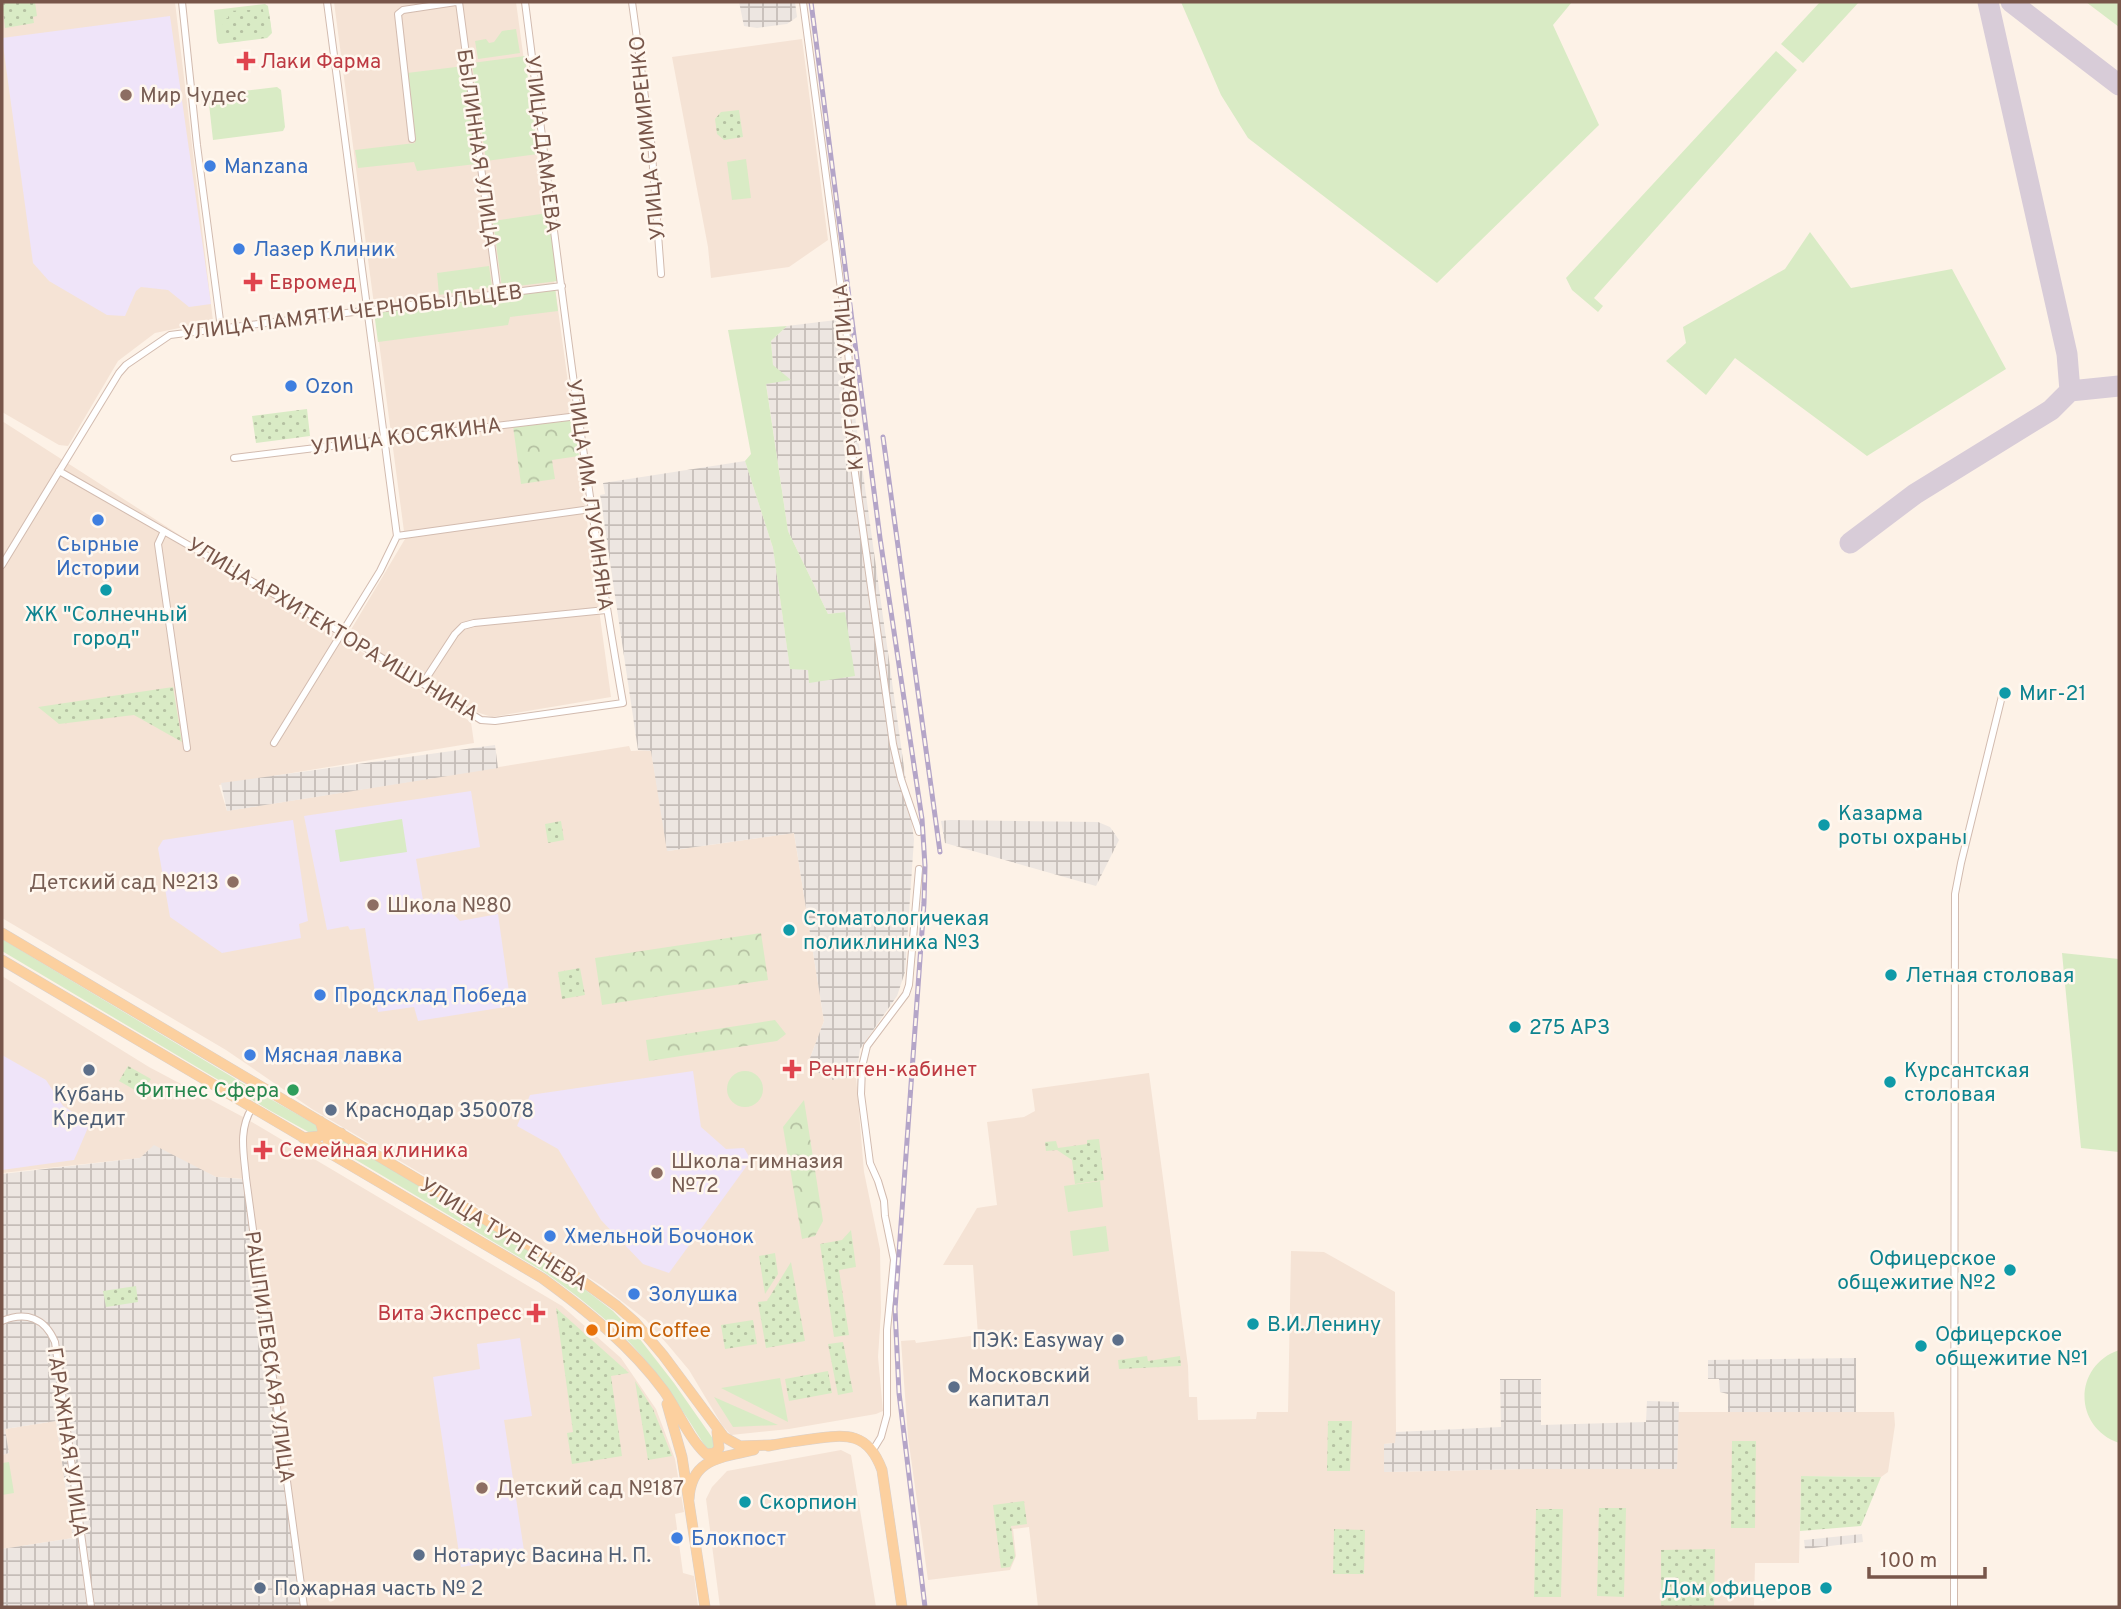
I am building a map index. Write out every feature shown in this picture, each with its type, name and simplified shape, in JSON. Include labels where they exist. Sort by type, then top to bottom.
[{"type":"main road","name":"УЛИЦА ТУРГЕНЕВА","points":[[2,933],[528,1243],[617,1306],[635,1322],[663,1355],[716,1429],[719,1448],[715,1453],[706,1454],[663,1390],[608,1331],[541,1278],[2,960]]},
{"type":"main road","points":[[302,1138],[320,1136],[323,1128],[320,1121]]},
{"type":"main road","points":[[335,1157],[327,1142],[332,1135],[341,1133]]},
{"type":"main road","name":"УЛИЦА ТУРГЕНЕВА","points":[[663,1390],[675,1427],[690,1499],[705,1607]]},
{"type":"main road","points":[[716,1429],[735,1445],[772,1445]]},
{"type":"main road","points":[[690,1499],[690,1488],[699,1469],[712,1460],[772,1445],[842,1435],[860,1440],[873,1450],[884,1482],[902,1607]]},
{"type":"street","points":[[182,2],[221,328]]},
{"type":"street","points":[[274,743],[380,572],[397,536],[327,2]]},
{"type":"street","points":[[412,139],[398,14],[403,10],[457,2]]},
{"type":"street","name":"БЫЛИННАЯ УЛИЦА","points":[[457,2],[498,295]]},
{"type":"street","name":"УЛИЦА ДАМАЕВА","points":[[525,2],[562,286]]},
{"type":"street","name":"УЛИЦА СИМИРЕНКО","points":[[632,2],[651,141],[661,274]]},
{"type":"street","name":"КРУГОВАЯ УЛИЦА","points":[[803,2],[846,327],[849,363],[846,409],[893,744],[901,779],[919,832]]},
{"type":"street","name":"УЛИЦА ПАМЯТИ ЧЕРНОБЫЛЬЦЕВ","points":[[2,565],[119,373],[126,365],[170,335],[562,286]]},
{"type":"street","name":"УЛИЦА ИМ. ЛУСИНЯНА","points":[[562,286],[591,509],[623,703]]},
{"type":"street","name":"УЛИЦА КОСЯКИНА","points":[[234,458],[578,416]]},
{"type":"street","name":"УЛИЦА АРХИТЕКТОРА ИШУНИНА","points":[[59,471],[342,633],[481,720],[495,721],[623,703]]},
{"type":"street","points":[[397,536],[591,509]]},
{"type":"street","points":[[164,531],[158,544],[187,748]]},
{"type":"street","points":[[423,683],[463,626],[606,610]]},
{"type":"street","points":[[1954,1607],[1955,894],[2003,696]]},
{"type":"street","points":[[873,1450],[881,1437],[887,1415],[887,1330],[894,1260],[884,1200],[870,1163],[861,1094],[862,1066],[867,1046],[906,994],[909,985],[919,869]]},
{"type":"street","name":"РАШПИЛЕВСКАЯ УЛИЦА","points":[[252,1108],[246,1118],[243,1136],[246,1178],[304,1607]]},
{"type":"street","name":"ГАРАЖНАЯ УЛИЦА","points":[[2,1321],[24,1315],[34,1317],[45,1325],[55,1342],[91,1607]]},
{"type":"shaded area","points":[[2,2],[175,2],[213,321],[155,333],[118,361],[68,446],[59,445],[2,412]]},
{"type":"shaded area","points":[[334,2],[516,2],[611,697],[492,717],[473,711],[349,633],[405,539]]},
{"type":"shaded area","points":[[739,2],[795,2],[797,17],[787,24],[757,28],[744,26]]},
{"type":"shaded area","points":[[170,16],[211,304],[189,307],[168,290],[141,287],[136,291],[125,316],[107,315],[49,281],[33,263],[2,38]]},
{"type":"shaded area","points":[[802,39],[828,240],[789,267],[711,278],[708,247],[672,57]]},
{"type":"shaded area","points":[[836,320],[843,368],[849,373],[914,839],[905,972],[897,996],[860,1049],[856,1076],[832,1080],[807,1066],[824,1021],[794,833],[667,851],[651,751],[638,750],[600,495],[605,494],[603,483],[745,461],[773,548],[790,668],[808,670],[809,682],[845,612],[828,614],[788,531],[766,383],[773,365],[771,341],[787,326]]},
{"type":"shaded area","points":[[2,421],[471,722],[474,743],[219,785],[227,811],[629,746],[631,751],[651,750],[668,851],[794,833],[824,1021],[807,1066],[832,1080],[856,1076],[864,1172],[880,1249],[881,1312],[878,1357],[883,1411],[789,1429],[731,1435],[722,1425],[689,1370],[668,1345],[646,1320],[602,1286],[476,1206],[312,1109],[226,1050],[2,918]]},
{"type":"shaded area","points":[[495,745],[498,768],[227,811],[221,783]]},
{"type":"shaded area","name":"Школа №80","points":[[471,791],[480,847],[416,859],[424,906],[444,904],[460,921],[498,914],[511,1006],[418,1021],[414,1007],[378,1012],[365,928],[350,930],[348,926],[327,930],[304,816]]},
{"type":"shaded area","name":"Детский сад №213","points":[[293,820],[308,921],[299,924],[301,938],[222,953],[170,917],[158,848],[163,840]]},
{"type":"shaded area","points":[[941,821],[1098,822],[1110,827],[1119,840],[1096,886],[945,843]]},
{"type":"shaded area","points":[[2,976],[149,1067],[245,1118],[562,1306],[621,1358],[656,1409],[675,1459],[684,1512],[675,1514],[683,1573],[694,1576],[698,1607],[304,1607],[246,1179],[216,1177],[190,1165],[140,1158],[2,1173]]},
{"type":"shaded area","points":[[2,1055],[46,1080],[63,1106],[90,1123],[74,1160],[2,1170]]},
{"type":"shaded area","name":"Школа-гимназия №72","points":[[693,1071],[701,1127],[726,1149],[744,1148],[751,1160],[669,1273],[643,1264],[601,1220],[558,1149],[517,1126],[530,1095]]},
{"type":"shaded area","points":[[1149,1073],[1188,1366],[1189,1397],[1197,1397],[1198,1420],[1256,1419],[1257,1412],[1288,1412],[1291,1251],[1324,1252],[1395,1292],[1396,1443],[1384,1444],[1385,1472],[1677,1469],[1678,1412],[1894,1412],[1895,1425],[1888,1472],[1881,1477],[1801,1476],[1799,1563],[1755,1563],[1754,1607],[1038,1607],[1029,1527],[1013,1529],[1016,1556],[1010,1570],[928,1580],[908,1437],[901,1341],[915,1340],[916,1343],[978,1335],[973,1265],[943,1265],[977,1208],[997,1205],[987,1122],[1024,1117],[1035,1111],[1032,1089]]},
{"type":"shaded area","points":[[154,1145],[216,1177],[243,1179],[301,1607],[2,1607],[2,1549],[73,1538],[56,1421],[5,1429],[9,1453],[2,1455],[2,1174],[140,1158]]},
{"type":"shaded area","name":"Детский сад №187","points":[[520,1338],[532,1416],[504,1420],[525,1557],[461,1567],[433,1377],[480,1369],[477,1344]]},
{"type":"shaded area","points":[[1856,1358],[1856,1412],[1728,1412],[1728,1394],[1720,1392],[1719,1379],[1708,1379],[1708,1360]]},
{"type":"shaded area","points":[[1500,1379],[1541,1379],[1541,1425],[1646,1422],[1647,1401],[1679,1402],[1677,1469],[1384,1472],[1384,1444],[1395,1443],[1396,1432],[1501,1427]]},
{"type":"shaded area","points":[[56,1421],[73,1538],[2,1549],[2,1455],[9,1453],[5,1429]]},
{"type":"shaded area","points":[[841,1450],[851,1455],[876,1607],[720,1607],[706,1499],[712,1487],[727,1471]]},
{"type":"shaded area","points":[[1862,1534],[1863,1542],[1805,1549],[1804,1540]]},
{"type":"green space","points":[[2,2],[35,2],[37,16],[33,17],[34,23],[5,28]]},
{"type":"green space","points":[[1181,2],[1572,2],[1553,25],[1599,125],[1437,283],[1248,138],[1221,95]]},
{"type":"green space","points":[[1820,2],[1859,2],[1803,63],[1781,44]]},
{"type":"green space","points":[[2086,2],[2119,2],[2119,27]]},
{"type":"green space","points":[[265,4],[268,6],[272,33],[267,38],[219,44],[214,10]]},
{"type":"green space","points":[[262,7],[264,14],[269,13],[271,27],[265,28],[266,38],[242,37],[242,41],[232,42],[230,33],[224,34],[222,19],[228,18],[228,11]]},
{"type":"green space","points":[[516,29],[520,53],[478,59],[475,41],[486,39],[489,43],[494,42],[502,31]]},
{"type":"green space","points":[[1776,51],[1797,70],[1594,298],[1603,306],[1598,312],[1572,290],[1566,278]]},
{"type":"green space","points":[[525,56],[538,154],[486,161],[472,63]]},
{"type":"green space","points":[[464,66],[476,164],[417,171],[414,162],[358,168],[355,150],[415,143],[407,73]]},
{"type":"green space","points":[[277,87],[281,90],[285,127],[283,131],[213,140],[208,95]]},
{"type":"green space","points":[[739,110],[743,137],[724,140],[717,134],[715,119],[721,112]]},
{"type":"green space","points":[[746,159],[751,198],[732,200],[727,162]]},
{"type":"green space","points":[[548,213],[558,281],[502,288],[493,221]]},
{"type":"green space","points":[[1810,232],[1851,288],[1952,269],[2006,369],[1867,456],[1735,358],[1706,395],[1666,361],[1686,343],[1683,327],[1785,269]]},
{"type":"green space","points":[[489,266],[492,287],[439,295],[437,273]]},
{"type":"green space","points":[[555,288],[558,311],[510,317],[508,325],[378,342],[374,312]]},
{"type":"green space","points":[[787,326],[771,341],[773,365],[791,380],[766,384],[788,531],[828,614],[845,612],[855,676],[809,683],[808,670],[790,669],[773,548],[745,461],[751,454],[728,330]]},
{"type":"green space","points":[[307,409],[310,436],[256,443],[252,416]]},
{"type":"green space","points":[[573,418],[579,456],[552,460],[555,479],[521,484],[513,426]]},
{"type":"green space","points":[[173,687],[182,742],[134,715],[59,724],[38,707]]},
{"type":"green space","points":[[402,819],[407,852],[340,862],[335,830]]},
{"type":"green space","points":[[561,821],[564,840],[548,843],[545,824]]},
{"type":"green space","points":[[761,933],[768,980],[602,1005],[595,958]]},
{"type":"green space","points":[[2,939],[318,1126],[320,1132],[312,1134],[269,1110],[2,951]]},
{"type":"green space","points":[[2062,953],[2119,959],[2119,1152],[2081,1148]]},
{"type":"green space","points":[[580,968],[585,995],[562,999],[558,972]]},
{"type":"green space","points":[[775,1020],[786,1034],[777,1041],[649,1061],[646,1040]]},
{"type":"green space","points":[[128,1066],[151,1079],[142,1094],[119,1081]]},
{"type":"green space","points":[[745,1071],[758,1076],[763,1089],[758,1102],[745,1107],[732,1102],[727,1089],[732,1076]]},
{"type":"green space","points":[[804,1100],[823,1221],[815,1236],[802,1239],[783,1127]]},
{"type":"green space","points":[[337,1136],[550,1263],[613,1311],[639,1338],[674,1383],[716,1443],[716,1449],[707,1449],[652,1368],[621,1334],[589,1306],[544,1272],[331,1145],[332,1138]]},
{"type":"green space","points":[[1099,1139],[1104,1180],[1075,1184],[1072,1160],[1057,1150],[1046,1151],[1045,1142],[1056,1141],[1058,1148],[1087,1144],[1087,1140]]},
{"type":"green space","points":[[1100,1181],[1103,1207],[1068,1212],[1064,1186]]},
{"type":"green space","points":[[1106,1226],[1109,1251],[1073,1256],[1070,1231]]},
{"type":"green space","points":[[851,1230],[856,1267],[839,1270],[849,1335],[834,1337],[820,1244],[842,1240]]},
{"type":"green space","points":[[775,1253],[778,1274],[765,1294],[759,1256]]},
{"type":"green space","points":[[791,1262],[805,1341],[766,1348],[758,1302],[767,1301]]},
{"type":"green space","points":[[136,1286],[138,1302],[106,1307],[103,1291]]},
{"type":"green space","points":[[556,1308],[629,1373],[611,1376],[622,1456],[572,1464],[567,1433],[573,1432]]},
{"type":"green space","points":[[753,1320],[757,1344],[725,1349],[721,1325]]},
{"type":"green space","points":[[843,1342],[853,1392],[838,1395],[828,1344]]},
{"type":"green space","points":[[2119,1350],[2119,1443],[2104,1435],[2093,1424],[2087,1411],[2085,1396],[2093,1369],[2104,1358]]},
{"type":"green space","points":[[1147,1356],[1148,1361],[1180,1356],[1181,1366],[1119,1369],[1118,1360]]},
{"type":"green space","points":[[828,1371],[832,1393],[789,1401],[785,1379]]},
{"type":"green space","points":[[780,1378],[788,1422],[721,1388]]},
{"type":"green space","points":[[635,1381],[653,1409],[672,1456],[648,1460]]},
{"type":"green space","points":[[714,1397],[778,1425],[733,1427]]},
{"type":"green space","points":[[1328,1421],[1352,1421],[1350,1471],[1327,1471]]},
{"type":"green space","points":[[1732,1441],[1756,1441],[1755,1528],[1731,1528]]},
{"type":"green space","points":[[9,1462],[14,1493],[2,1495],[2,1463]]},
{"type":"green space","points":[[1801,1476],[1881,1477],[1861,1526],[1800,1531]]},
{"type":"green space","points":[[1024,1501],[1027,1524],[1011,1526],[1015,1557],[1010,1567],[1001,1568],[993,1505]]},
{"type":"green space","points":[[1599,1508],[1626,1508],[1624,1597],[1597,1596]]},
{"type":"green space","points":[[1536,1509],[1563,1509],[1561,1597],[1534,1597]]},
{"type":"green space","points":[[1334,1529],[1365,1530],[1364,1574],[1333,1574]]},
{"type":"green space","points":[[1715,1549],[1714,1607],[1661,1607],[1661,1550]]},
{"type":"taxiway","points":[[1850,543],[1915,494],[2051,410],[2070,391],[2067,354],[1988,2]]},
{"type":"taxiway","points":[[2011,2],[2119,85]]},
{"type":"taxiway","points":[[2070,391],[2119,386]]},
{"type":"railway","points":[[811,2],[880,538],[922,819],[924,903],[895,1309],[899,1393],[925,1607]]},
{"type":"railway","points":[[883,437],[940,852]]},
{"type":"place","name":"Лаки Фарма","points":[[246,61]]},
{"type":"place","name":"Мир Чудес","points":[[126,95]]},
{"type":"place","name":"Manzana","points":[[210,166]]},
{"type":"place","name":"Лазер Клиник","points":[[239,249]]},
{"type":"place","name":"Евромед","points":[[253,282]]},
{"type":"place","name":"Ozon","points":[[291,386]]},
{"type":"place","name":"Сырные Истории","points":[[98,520]]},
{"type":"place","name":"ЖК \"Солнечный город\"","points":[[106,590]]},
{"type":"place","name":"Миг-21","points":[[2005,693]]},
{"type":"place","name":"Казарма роты охраны","points":[[1824,825]]},
{"type":"place","name":"Детский сад №213","points":[[233,882]]},
{"type":"place","name":"Школа №80","points":[[373,905]]},
{"type":"place","name":"Стоматологичекая поликлиника №3","points":[[789,930]]},
{"type":"place","name":"Летная столовая","points":[[1891,975]]},
{"type":"place","name":"Продсклад Победа","points":[[320,995]]},
{"type":"place","name":"275 АРЗ","points":[[1515,1027]]},
{"type":"place","name":"Мясная лавка","points":[[250,1055]]},
{"type":"place","name":"Рентген-кабинет","points":[[792,1069]]},
{"type":"place","name":"Кубань Кредит","points":[[89,1070]]},
{"type":"place","name":"Курсантская столовая","points":[[1890,1082]]},
{"type":"place","name":"Фитнес Сфера","points":[[293,1090]]},
{"type":"place","name":"Краснодар 350078","points":[[331,1110]]},
{"type":"place","name":"Семейная клиника","points":[[263,1150]]},
{"type":"place","name":"Школа-гимназия №72","points":[[657,1173]]},
{"type":"place","name":"Хмельной Бочонок","points":[[550,1236]]},
{"type":"place","name":"Офицерское общежитие №2","points":[[2010,1270]]},
{"type":"place","name":"Золушка","points":[[634,1294]]},
{"type":"place","name":"Вита Экспресс","points":[[536,1313]]},
{"type":"place","name":"В.И.Ленину","points":[[1253,1324]]},
{"type":"place","name":"Dim Coffee","points":[[592,1330]]},
{"type":"place","name":"ПЭК: Easyway","points":[[1118,1340]]},
{"type":"place","name":"Офицерское общежитие №1","points":[[1921,1346]]},
{"type":"place","name":"Московский капитал","points":[[954,1387]]},
{"type":"place","name":"Детский сад №187","points":[[482,1488]]},
{"type":"place","name":"Скорпион","points":[[745,1502]]},
{"type":"place","name":"Блокпост","points":[[677,1538]]},
{"type":"place","name":"Нотариус Васина Н. П.","points":[[419,1555]]},
{"type":"place","name":"Пожарная часть № 2","points":[[260,1588]]},
{"type":"place","name":"Дом офицеров","points":[[1826,1588]]}]
